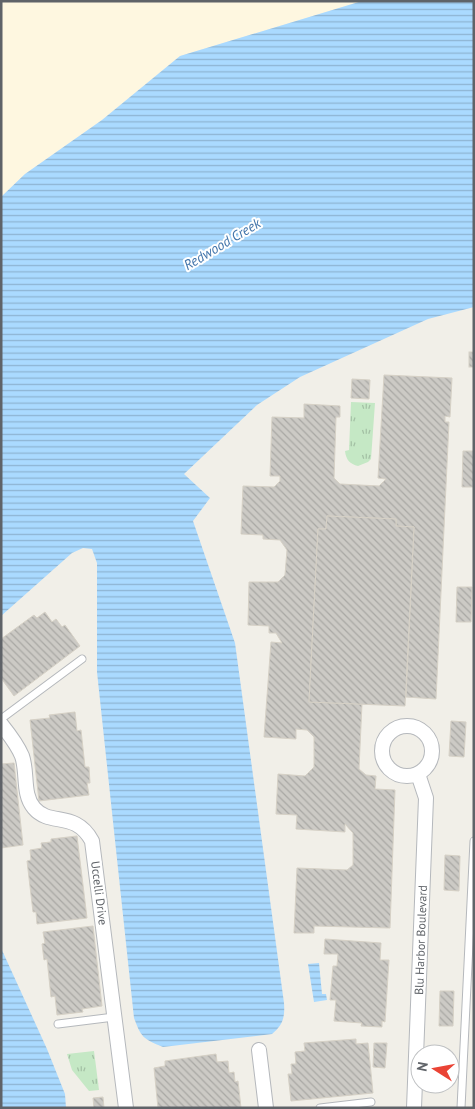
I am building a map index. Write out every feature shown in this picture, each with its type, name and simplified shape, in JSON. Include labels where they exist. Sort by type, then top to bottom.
[{"type":"street","name":"Uccelli Drive","points":[[1,724],[14,740],[22,758],[28,800],[37,811],[44,815],[79,824],[92,841],[126,1108]]},
{"type":"street","name":"Blu Harbor Boulevard","points":[[414,1108],[426,798],[418,774]]},
{"type":"street","points":[[259,1050],[266,1108]]},
{"type":"lane","points":[[1,719],[82,659]]},
{"type":"lane","points":[[461,1108],[474,840]]},
{"type":"lane","points":[[58,1024],[114,1017]]},
{"type":"lane","points":[[320,1108],[371,1102]]},
{"type":"shaded area","points":[[1,1],[363,1],[180,56],[102,120],[25,174],[1,197]]},
{"type":"green space","points":[[351,402],[375,403],[371,459],[358,466],[349,461],[345,451],[349,450]]},
{"type":"green space","points":[[94,1051],[99,1090],[89,1091],[72,1070],[67,1054]]},
{"type":"water","name":"Redwood Creek","points":[[362,1],[474,1],[474,307],[428,319],[300,377],[257,405],[184,474],[210,498],[193,521],[235,643],[284,1012],[281,1024],[272,1034],[163,1047],[144,1037],[134,1018],[97,672],[97,563],[92,549],[83,548],[72,553],[1,616],[1,197],[25,174],[102,120],[180,56]]},
{"type":"water","points":[[1,948],[47,1049],[65,1094],[66,1108],[1,1108]]},
{"type":"water","points":[[319,963],[322,994],[326,994],[327,1000],[314,1002],[308,964]]},
{"type":"building","points":[[469,352],[474,352],[474,367],[469,367]]},
{"type":"building","points":[[384,375],[452,378],[450,417],[445,416],[445,422],[449,422],[436,699],[406,697],[414,527],[396,526],[396,519],[327,516],[326,529],[318,529],[309,702],[362,704],[359,769],[366,775],[376,776],[375,789],[395,790],[390,928],[314,926],[314,933],[294,933],[297,868],[347,870],[353,865],[353,833],[345,824],[345,832],[296,829],[297,815],[276,814],[278,774],[305,776],[314,767],[314,737],[307,730],[296,729],[296,739],[264,737],[271,642],[282,643],[276,633],[269,633],[269,626],[248,625],[249,582],[278,582],[285,575],[287,550],[280,540],[263,539],[263,535],[241,534],[243,486],[274,487],[280,481],[280,476],[270,476],[272,417],[304,418],[304,404],[340,406],[340,417],[336,417],[334,478],[340,484],[379,486],[386,479],[378,478]]},
{"type":"building","points":[[352,379],[370,380],[369,399],[351,398]]},
{"type":"building","points":[[463,451],[474,451],[474,487],[462,487]]},
{"type":"building","points":[[327,516],[396,519],[396,526],[414,527],[405,706],[309,702],[318,529],[326,529]]},
{"type":"building","points":[[457,587],[472,587],[471,622],[456,622]]},
{"type":"building","points":[[45,612],[52,622],[56,619],[62,627],[65,625],[80,646],[14,696],[1,678],[1,639],[34,615],[37,618]]},
{"type":"building","points":[[75,712],[77,731],[81,730],[85,767],[89,767],[90,783],[87,783],[89,795],[39,801],[30,720],[50,718],[49,715]]},
{"type":"building","points":[[451,721],[466,722],[464,757],[449,756]]},
{"type":"building","points":[[14,763],[23,845],[1,848],[1,764]]},
{"type":"building","points":[[77,836],[87,918],[37,924],[36,912],[33,912],[27,861],[31,860],[30,850],[42,848],[41,843],[51,842],[51,839]]},
{"type":"building","points":[[445,855],[460,856],[459,891],[444,890]]},
{"type":"building","points":[[93,926],[102,1006],[82,1009],[83,1012],[57,1015],[55,996],[51,997],[47,959],[44,960],[42,944],[45,943],[43,932]]},
{"type":"building","points":[[325,939],[381,943],[380,960],[389,960],[385,1022],[382,1021],[382,1027],[361,1026],[362,1023],[334,1021],[336,1000],[330,1000],[333,966],[337,966],[338,954],[324,954]]},
{"type":"building","points":[[440,991],[454,991],[453,1026],[439,1026]]},
{"type":"building","points":[[356,1039],[356,1044],[368,1043],[373,1093],[291,1101],[288,1074],[292,1074],[291,1064],[296,1064],[295,1052],[305,1051],[304,1043]]},
{"type":"building","points":[[374,1043],[387,1043],[385,1068],[373,1067]]},
{"type":"building","points":[[216,1054],[217,1062],[228,1061],[229,1073],[234,1072],[235,1082],[238,1081],[241,1108],[158,1108],[154,1068],[165,1066],[165,1061]]},
{"type":"building","points":[[103,1097],[104,1108],[94,1108],[93,1098]]}]
